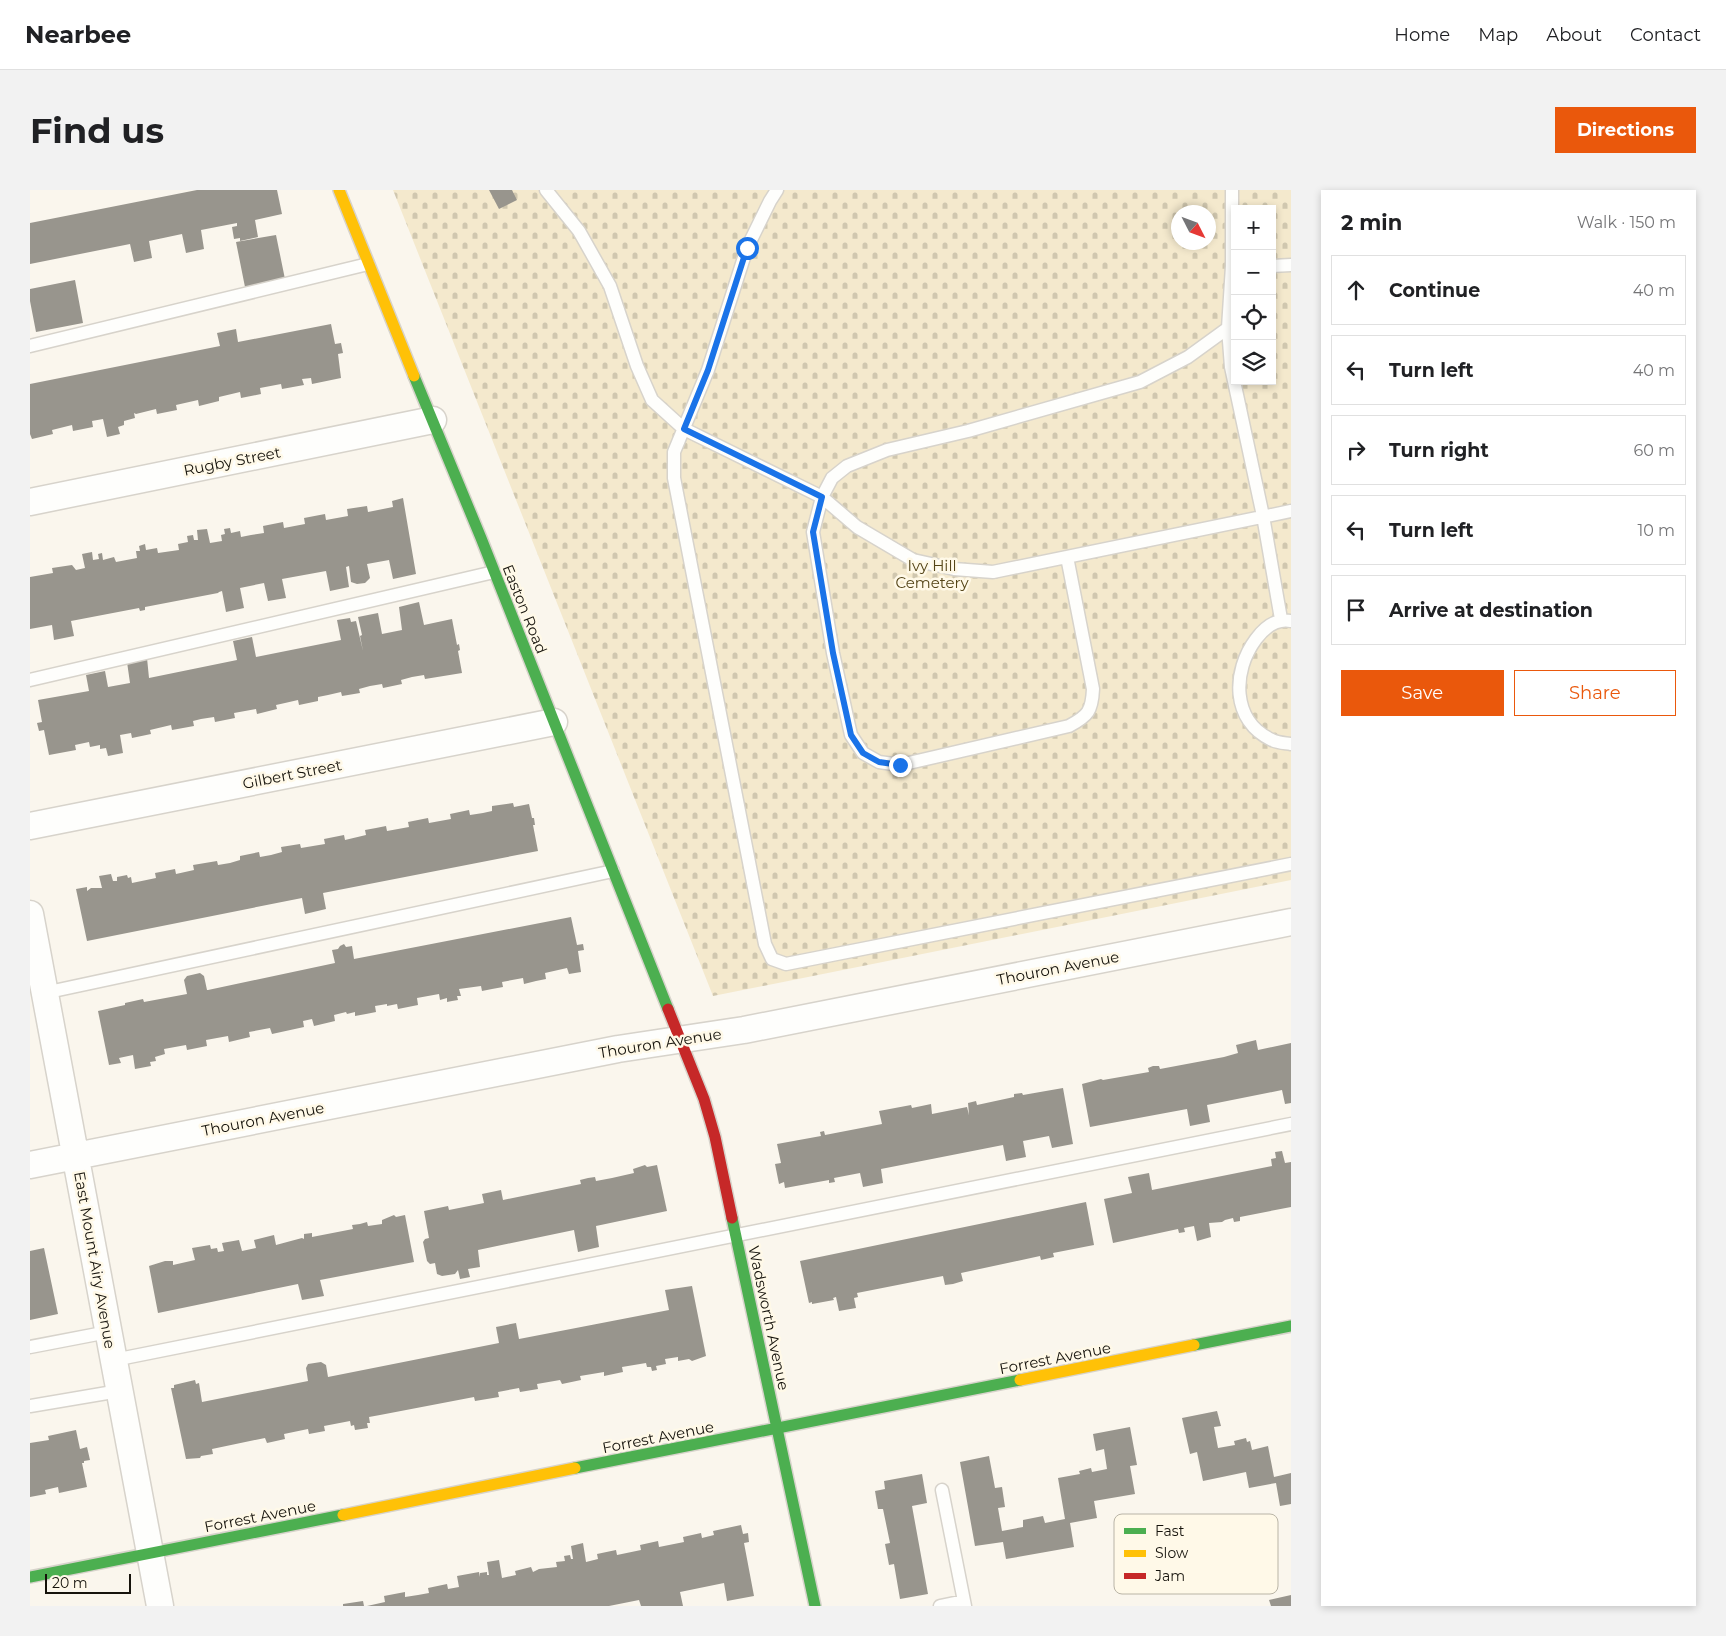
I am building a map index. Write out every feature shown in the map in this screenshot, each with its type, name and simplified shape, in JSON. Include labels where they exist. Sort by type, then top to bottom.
[{"type":"main road","name":"Easton Road","points":[[339,190],[681,1039]]},
{"type":"main road","name":"Wadsworth Avenue","points":[[681,1039],[704,1099],[715,1137],[815,1606]]},
{"type":"main road","name":"Forrest Avenue","points":[[30,1577],[1291,1326]]},
{"type":"street","name":"Rugby Street","points":[[30,502],[433,420]]},
{"type":"street","name":"Gilbert Street","points":[[30,826],[554,722]]},
{"type":"street","name":"East Mount Airy Avenue","points":[[30,914],[160,1606]]},
{"type":"street","name":"Thouron Avenue","points":[[30,1165],[608,1051],[744,1030],[1291,922]]},
{"type":"lane","points":[[546,190],[579,231],[610,286],[637,366],[652,400],[684,429],[822,497],[857,527],[913,560],[954,569],[993,572],[1291,511]]},
{"type":"lane","points":[[777,190],[747,248],[708,370],[674,452],[674,478],[765,944],[772,959],[786,964],[1291,864]]},
{"type":"lane","points":[[1232,190],[1233,250]]},
{"type":"lane","points":[[30,346],[368,264]]},
{"type":"lane","points":[[1276,266],[1291,265]]},
{"type":"lane","points":[[1231,291],[1228,328],[1231,368],[1286,620],[1264,629],[1249,648],[1242,664],[1239,680],[1239,699],[1246,716],[1258,731],[1273,741],[1291,744]]},
{"type":"lane","points":[[1067,557],[1093,689],[1092,706],[1084,718],[1069,726],[900,765],[879,762],[863,753],[851,735],[833,653],[813,532],[822,497],[832,478],[847,466],[887,450],[968,431],[1140,382],[1188,357],[1228,328]]},
{"type":"lane","points":[[30,680],[494,572]]},
{"type":"lane","points":[[44,993],[613,871]]},
{"type":"lane","points":[[114,1360],[1291,1124]]},
{"type":"lane","points":[[30,1347],[108,1332]]},
{"type":"lane","points":[[30,1406],[119,1391]]},
{"type":"lane","points":[[940,1606],[964,1604],[942,1490]]},
{"type":"green space","name":"Ivy Hill Cemetery","points":[[393,190],[1291,190],[1291,880],[713,996]]},
{"type":"building","points":[[197,190],[277,190],[282,214],[255,220],[258,237],[240,241],[240,238],[234,239],[232,227],[237,226],[237,223],[201,230],[204,249],[186,253],[182,234],[149,241],[152,258],[134,262],[130,244],[30,264],[30,223]]},
{"type":"building","points":[[489,190],[512,190],[517,200],[499,209]]},
{"type":"building","points":[[276,235],[286,284],[246,292],[236,242]]},
{"type":"building","points":[[75,280],[83,323],[36,332],[30,301],[30,289]]},
{"type":"building","points":[[331,324],[335,344],[341,343],[343,353],[338,354],[341,378],[312,384],[311,378],[302,379],[304,385],[282,389],[281,384],[260,388],[261,394],[241,398],[240,392],[219,397],[219,401],[199,406],[198,400],[176,405],[177,410],[157,414],[156,409],[134,413],[135,418],[124,421],[124,425],[118,427],[120,434],[107,437],[103,419],[92,421],[93,427],[73,431],[72,425],[52,430],[53,434],[32,439],[30,434],[30,384],[220,346],[217,333],[236,329],[238,342]]},
{"type":"building","points":[[403,498],[416,574],[393,579],[389,560],[367,564],[370,578],[365,583],[357,584],[351,582],[349,566],[346,567],[349,587],[330,591],[326,571],[282,579],[286,598],[268,601],[264,583],[240,588],[244,608],[226,612],[222,591],[145,607],[145,610],[140,611],[139,608],[71,621],[74,636],[54,640],[52,625],[30,629],[30,577],[53,573],[52,568],[72,565],[76,570],[85,568],[82,554],[92,552],[93,560],[99,559],[98,554],[102,553],[103,560],[114,557],[116,562],[137,558],[136,551],[140,551],[139,546],[145,544],[146,550],[157,548],[158,553],[179,550],[178,544],[188,542],[187,536],[193,535],[194,540],[198,540],[197,530],[207,529],[210,543],[222,541],[221,535],[225,534],[224,529],[230,528],[231,533],[240,531],[241,537],[264,533],[263,526],[283,522],[284,528],[305,524],[304,518],[325,514],[326,520],[348,516],[347,509],[367,506],[368,512],[393,507],[392,501]]},
{"type":"building","points":[[419,602],[424,625],[452,619],[457,645],[459,644],[460,650],[458,651],[462,673],[425,679],[424,675],[412,677],[401,680],[402,684],[383,688],[382,684],[370,686],[359,689],[360,693],[342,696],[341,692],[318,697],[318,701],[299,705],[298,700],[276,705],[277,709],[257,714],[256,709],[234,713],[235,718],[215,722],[214,717],[201,719],[193,721],[194,726],[172,730],[171,725],[150,730],[151,734],[132,738],[131,733],[120,735],[123,753],[108,756],[106,748],[100,749],[100,745],[90,747],[89,742],[75,745],[76,750],[49,755],[44,730],[39,731],[37,723],[42,722],[38,700],[89,691],[86,675],[105,671],[108,687],[130,683],[127,662],[147,658],[149,678],[237,660],[233,641],[252,637],[256,657],[341,640],[337,620],[350,618],[351,622],[356,621],[363,651],[358,617],[378,613],[382,634],[402,630],[399,607]]},
{"type":"building","points":[[513,803],[514,807],[529,804],[532,818],[534,818],[535,825],[533,825],[538,851],[323,893],[326,909],[305,914],[302,898],[87,941],[76,889],[87,887],[87,891],[91,888],[102,888],[99,876],[111,874],[113,881],[117,881],[117,877],[127,875],[128,878],[131,877],[132,883],[156,878],[155,873],[175,869],[176,874],[194,870],[193,865],[217,861],[218,865],[230,863],[240,860],[240,856],[259,852],[260,857],[282,852],[281,847],[300,844],[301,848],[325,844],[324,839],[344,835],[345,840],[366,835],[365,830],[386,826],[387,831],[409,827],[408,822],[428,818],[429,823],[451,819],[450,814],[469,810],[470,815],[483,813],[492,811],[492,806]]},
{"type":"building","points":[[571,917],[577,945],[583,944],[584,950],[578,951],[581,972],[569,974],[567,968],[545,973],[546,979],[524,984],[523,978],[502,982],[503,987],[482,991],[481,986],[459,989],[461,996],[457,996],[458,1000],[447,1002],[447,998],[440,1000],[439,994],[417,998],[418,1005],[398,1009],[397,1004],[387,1006],[387,1004],[375,1006],[376,1012],[355,1016],[355,1012],[334,1015],[335,1021],[314,1026],[312,1019],[303,1021],[304,1027],[272,1034],[270,1028],[249,1032],[250,1037],[229,1042],[228,1036],[206,1040],[207,1046],[187,1050],[186,1045],[164,1049],[165,1054],[155,1057],[156,1061],[150,1062],[151,1066],[135,1069],[133,1055],[119,1058],[121,1063],[109,1065],[98,1011],[143,999],[144,1002],[187,994],[184,980],[187,976],[200,973],[204,976],[208,990],[335,963],[332,950],[338,949],[344,944],[346,947],[352,946],[354,959]]},
{"type":"building","points":[[1256,1040],[1258,1050],[1291,1043],[1291,1103],[1285,1104],[1282,1090],[1207,1105],[1210,1122],[1190,1126],[1187,1109],[1090,1127],[1082,1084],[1101,1079],[1149,1072],[1148,1068],[1153,1066],[1159,1066],[1160,1069],[1224,1057],[1238,1053],[1236,1045]]},
{"type":"building","points":[[1063,1088],[1073,1144],[1052,1148],[1049,1136],[1023,1141],[1026,1157],[1006,1161],[1003,1145],[881,1169],[883,1183],[863,1187],[860,1173],[834,1178],[835,1182],[829,1183],[829,1180],[785,1188],[784,1182],[779,1184],[775,1164],[781,1163],[777,1144],[821,1136],[820,1132],[824,1131],[825,1135],[882,1124],[879,1111],[911,1105],[912,1108],[931,1104],[932,1114],[967,1107],[969,1115],[968,1103],[976,1101],[977,1105],[1014,1097],[1014,1094],[1022,1093],[1023,1095]]},
{"type":"building","points":[[1282,1151],[1285,1163],[1291,1162],[1291,1207],[1240,1217],[1240,1221],[1234,1222],[1233,1218],[1222,1222],[1209,1223],[1211,1237],[1197,1241],[1194,1226],[1184,1228],[1185,1232],[1179,1233],[1178,1229],[1113,1243],[1104,1199],[1132,1193],[1128,1177],[1149,1173],[1152,1190],[1272,1166],[1271,1159],[1276,1158],[1275,1152]]},
{"type":"building","points":[[645,1165],[647,1167],[657,1165],[667,1211],[596,1226],[599,1247],[578,1252],[574,1230],[478,1250],[480,1267],[468,1269],[470,1277],[460,1279],[458,1270],[455,1274],[442,1276],[437,1274],[435,1263],[430,1264],[427,1261],[423,1242],[429,1238],[424,1211],[448,1206],[449,1210],[484,1203],[482,1194],[501,1190],[503,1200],[581,1184],[580,1180],[588,1178],[595,1177],[596,1181],[612,1178],[634,1173],[633,1169]]},
{"type":"building","points":[[1086,1202],[1094,1245],[1053,1253],[1054,1257],[1041,1260],[1040,1256],[961,1273],[963,1281],[953,1284],[945,1285],[943,1276],[857,1293],[858,1297],[854,1298],[856,1308],[839,1311],[836,1297],[833,1298],[834,1300],[809,1303],[800,1261]]},
{"type":"building","points":[[394,1215],[396,1217],[405,1215],[414,1262],[320,1280],[324,1296],[302,1300],[298,1284],[158,1313],[149,1266],[165,1261],[173,1261],[173,1265],[195,1260],[192,1248],[210,1245],[211,1249],[217,1248],[218,1252],[224,1251],[222,1243],[239,1240],[242,1251],[256,1248],[254,1240],[274,1235],[276,1245],[304,1239],[304,1234],[312,1233],[312,1237],[353,1229],[352,1225],[367,1222],[368,1226],[382,1224],[382,1220]]},
{"type":"building","points":[[44,1248],[58,1314],[30,1320],[30,1251]]},
{"type":"building","points":[[692,1286],[706,1356],[692,1361],[689,1359],[678,1361],[678,1357],[665,1359],[666,1364],[656,1366],[657,1370],[652,1371],[651,1367],[647,1367],[646,1363],[622,1367],[623,1372],[604,1376],[604,1372],[580,1376],[581,1380],[562,1384],[560,1380],[537,1384],[538,1389],[520,1392],[519,1388],[498,1392],[499,1397],[475,1401],[474,1397],[369,1417],[370,1423],[367,1423],[368,1428],[355,1430],[354,1425],[351,1426],[350,1421],[324,1426],[325,1431],[309,1434],[308,1429],[284,1434],[285,1439],[267,1443],[265,1438],[212,1449],[213,1454],[201,1456],[200,1458],[186,1459],[171,1388],[174,1388],[174,1385],[195,1380],[196,1384],[199,1383],[202,1402],[308,1381],[306,1368],[308,1364],[321,1362],[326,1365],[328,1377],[499,1343],[496,1327],[516,1323],[519,1339],[669,1310],[665,1290]]},
{"type":"building","points":[[1217,1411],[1221,1426],[1214,1427],[1218,1448],[1235,1445],[1234,1441],[1246,1438],[1247,1442],[1250,1441],[1252,1450],[1268,1446],[1274,1477],[1291,1473],[1291,1504],[1280,1506],[1276,1483],[1249,1488],[1246,1472],[1203,1481],[1197,1452],[1190,1454],[1182,1418]]},
{"type":"building","points":[[1130,1427],[1137,1465],[1130,1466],[1135,1494],[1094,1501],[1097,1518],[1070,1523],[1074,1547],[1006,1559],[1003,1542],[975,1546],[960,1462],[989,1456],[995,1488],[1002,1487],[1005,1507],[998,1508],[1002,1531],[1023,1527],[1023,1520],[1043,1516],[1045,1523],[1065,1519],[1058,1478],[1080,1474],[1079,1471],[1091,1468],[1092,1472],[1107,1469],[1104,1449],[1096,1451],[1093,1434]]},
{"type":"building","points":[[76,1430],[80,1449],[87,1447],[90,1460],[82,1463],[87,1487],[59,1493],[58,1487],[45,1490],[46,1494],[30,1497],[30,1443],[49,1440],[48,1436]]},
{"type":"building","points":[[922,1474],[927,1503],[912,1506],[928,1594],[900,1599],[894,1564],[889,1565],[885,1544],[890,1543],[883,1509],[878,1509],[875,1491],[885,1489],[884,1481]]},
{"type":"building","points":[[741,1525],[743,1534],[748,1533],[749,1542],[744,1543],[754,1596],[727,1601],[724,1583],[680,1592],[683,1606],[641,1606],[639,1600],[609,1606],[367,1606],[385,1602],[384,1596],[405,1592],[405,1597],[429,1593],[428,1588],[447,1584],[448,1589],[459,1587],[457,1576],[479,1572],[480,1577],[480,1573],[487,1572],[487,1575],[489,1575],[487,1562],[499,1560],[502,1578],[516,1575],[515,1571],[531,1567],[533,1572],[539,1569],[557,1567],[556,1562],[565,1561],[564,1556],[570,1555],[571,1559],[573,1559],[571,1546],[583,1543],[586,1562],[598,1559],[597,1554],[616,1550],[617,1555],[641,1550],[640,1545],[658,1541],[659,1547],[684,1542],[683,1537],[701,1533],[702,1538],[714,1535],[713,1531]]},
{"type":"building","points":[[1291,1595],[1291,1606],[1271,1606],[1269,1600]]},
{"type":"building","points":[[363,1601],[364,1606],[343,1606],[343,1604]]},
{"type":"traffic: fast","points":[[414,376],[481,538],[668,1009]]},
{"type":"traffic: fast","points":[[732,1218],[815,1606]]},
{"type":"traffic: fast","points":[[1194,1345],[1291,1326]]},
{"type":"traffic: fast","points":[[575,1468],[1020,1380]]},
{"type":"traffic: fast","points":[[30,1577],[343,1515]]},
{"type":"traffic: slow","points":[[339,190],[414,376]]},
{"type":"traffic: slow","points":[[1020,1380],[1194,1345]]},
{"type":"traffic: slow","points":[[343,1515],[575,1468]]},
{"type":"traffic: jam","points":[[668,1009],[704,1099],[715,1137],[732,1218]]},
{"type":"route","points":[[747,248],[708,370],[684,429],[822,497],[813,532],[833,653],[851,735],[863,753],[879,762],[900,765]]}]
